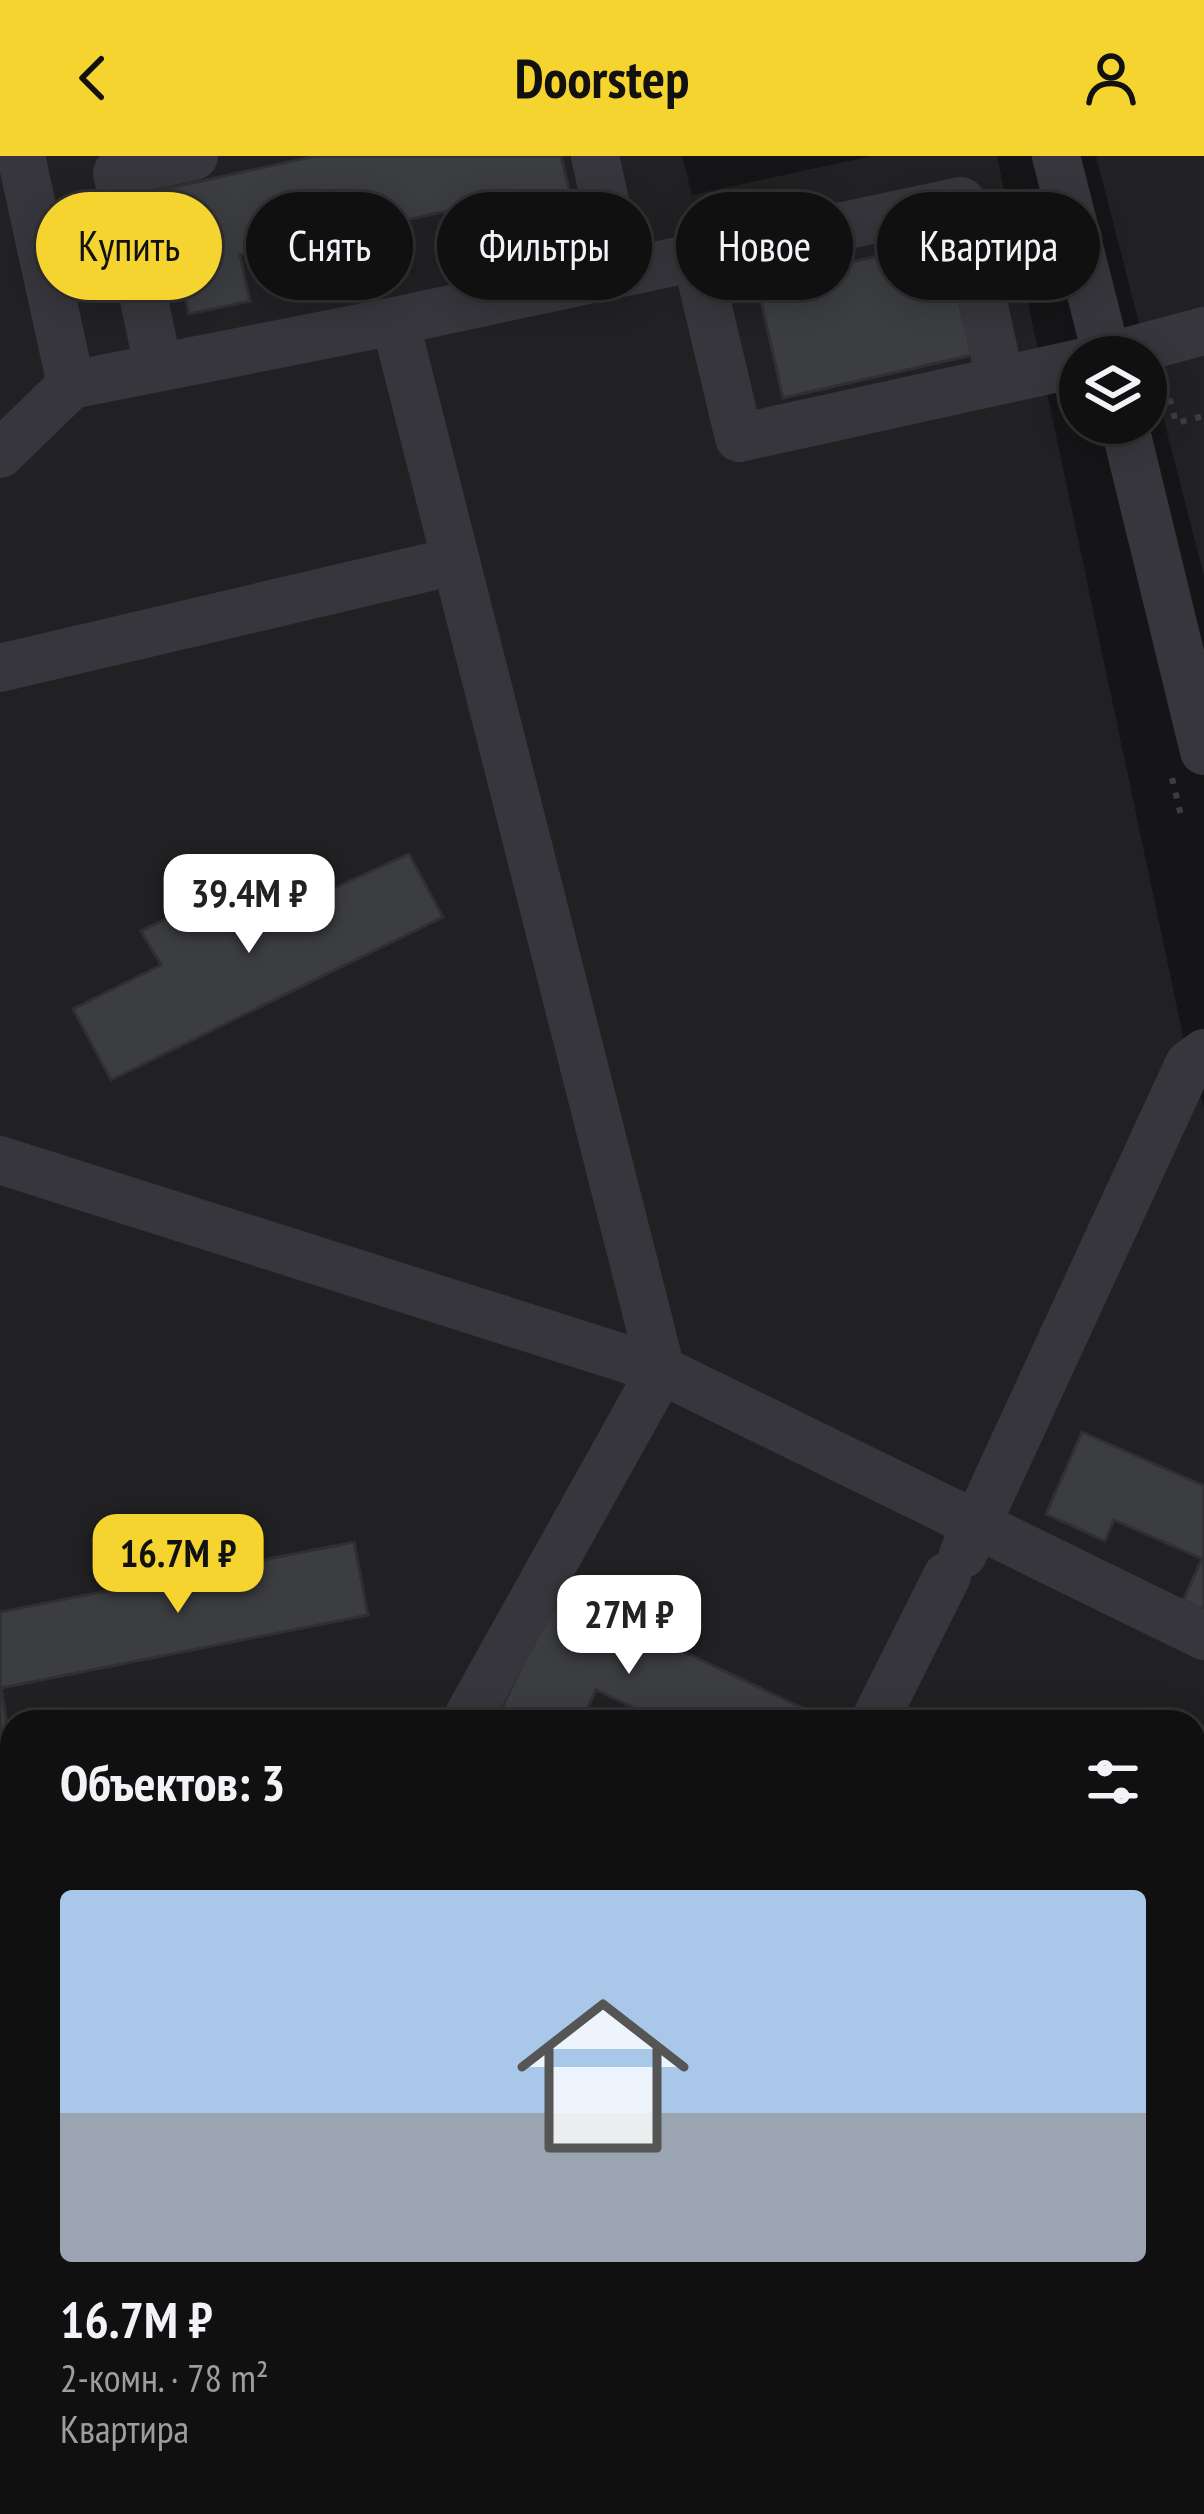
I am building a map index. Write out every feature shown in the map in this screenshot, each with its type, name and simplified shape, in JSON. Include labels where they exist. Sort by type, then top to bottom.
[{"type":"street","points":[[21,156],[70,385]]},
{"type":"street","points":[[158,366],[117,173],[194,156]]},
{"type":"street","points":[[595,156],[603,192]]},
{"type":"street","points":[[1056,156],[1102,336]]},
{"type":"street","points":[[853,224],[961,202],[1000,379]]},
{"type":"street","points":[[0,454],[70,385],[493,300]]},
{"type":"street","points":[[706,300],[739,438],[1059,367]]},
{"type":"street","points":[[394,321],[661,1370],[472,1710]]},
{"type":"street","points":[[1167,341],[1204,331]]},
{"type":"street","points":[[1129,444],[1204,751]]},
{"type":"street","points":[[0,668],[455,561]]},
{"type":"street","points":[[880,1710],[962,1551],[1189,1064],[1204,1053]]},
{"type":"street","points":[[0,1160],[661,1370],[962,1551],[1204,1636]]},
{"type":"shaded area","points":[[0,156],[682,156],[691,192],[676,192],[676,300],[853,300],[853,192],[706,192],[872,156],[997,156],[1005,192],[877,192],[877,300],[1027,300],[1189,1064],[1204,1107],[1204,1710],[0,1710]]},
{"type":"shaded area","points":[[1096,156],[1204,156],[1204,576],[1167,432],[1167,336],[1142,336]]},
{"type":"building","points":[[316,156],[561,156],[570,192],[437,192],[437,213],[413,218],[413,192],[246,192],[246,254],[240,255],[246,300],[250,301],[189,314],[186,300],[222,300],[222,192],[160,190]]},
{"type":"building","points":[[877,256],[877,300],[959,300],[972,355],[783,398],[761,300],[853,300],[853,262]]},
{"type":"building","points":[[409,854],[443,917],[111,1080],[73,1009],[161,965],[141,931],[287,861],[306,901]]},
{"type":"building","points":[[1082,1432],[1204,1486],[1204,1610],[1183,1600],[1202,1559],[1114,1520],[1105,1541],[1046,1514]]},
{"type":"building","points":[[354,1542],[368,1615],[1,1688],[5,1710],[0,1710],[0,1612]]},
{"type":"building","points":[[558,1592],[807,1710],[638,1710],[596,1690],[587,1710],[501,1710]]}]
